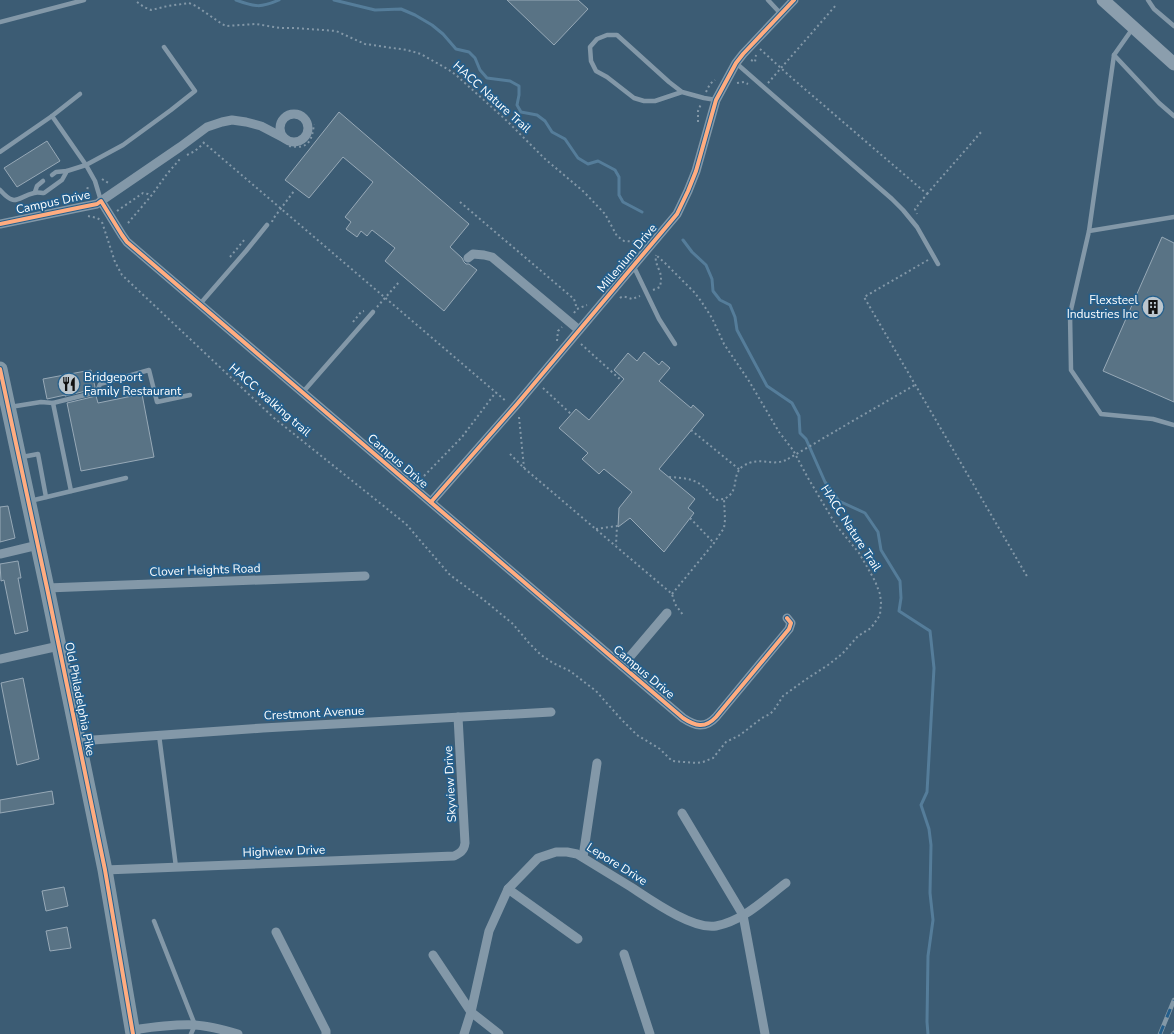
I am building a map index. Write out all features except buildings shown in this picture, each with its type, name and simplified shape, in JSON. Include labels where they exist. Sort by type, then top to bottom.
[{"type":"main road","points":[[1103,0],[1174,64]]},
{"type":"main road","name":"Old Philadelphia Pike","points":[[0,369],[5,400],[38,545],[105,870],[133,1032]]},
{"type":"street","name":"Millenium Drive","points":[[430,502],[514,408],[677,214],[696,171],[716,100],[738,60],[794,0]]},
{"type":"street","name":"Campus Drive","points":[[0,224],[90,205],[101,201],[207,127],[222,122],[232,120],[261,126],[286,142]]},
{"type":"street","name":"Campus Drive","points":[[101,201],[127,242],[622,666],[692,724],[702,725],[711,722],[716,717],[789,629],[791,623],[787,618]]},
{"type":"street","points":[[468,258],[473,254],[492,257],[579,330]]},
{"type":"street","points":[[0,554],[38,545]]},
{"type":"street","name":"Clover Heights Road","points":[[47,588],[364,576]]},
{"type":"street","points":[[622,666],[667,613]]},
{"type":"street","points":[[0,659],[59,646]]},
{"type":"street","name":"Crestmont Avenue","points":[[78,741],[263,728],[551,712]]},
{"type":"street","name":"Skyview Drive","points":[[458,717],[465,843],[463,850]]},
{"type":"street","points":[[583,857],[597,763]]},
{"type":"street","points":[[682,814],[743,915],[765,1034]]},
{"type":"street","name":"Highview Drive","points":[[105,870],[454,856],[463,850]]},
{"type":"street","name":"Lepore Drive","points":[[464,1034],[471,1012],[489,931],[508,889],[538,858],[556,852],[577,854],[674,914],[704,926],[715,926],[737,920],[786,883]]},
{"type":"street","points":[[508,889],[578,939]]},
{"type":"street","points":[[276,932],[326,1031],[326,1034]]},
{"type":"street","points":[[624,954],[650,1034]]},
{"type":"street","points":[[434,955],[471,1012],[499,1034]]},
{"type":"street","points":[[133,1032],[170,1025],[195,1025],[216,1028],[238,1034]]},
{"type":"lane","points":[[0,22],[84,0]]},
{"type":"lane","points":[[768,0],[781,14]]},
{"type":"lane","points":[[1148,0],[1154,9],[1174,26]]},
{"type":"lane","points":[[1133,27],[1114,55],[1089,231],[1070,314],[1071,370],[1101,414],[1152,419],[1174,425]]},
{"type":"lane","points":[[682,92],[655,101],[644,101],[634,98],[607,77],[596,71],[591,61],[590,47],[597,39],[607,35],[617,35],[682,92],[716,100]]},
{"type":"lane","points":[[52,175],[56,172],[68,171],[86,165],[123,145],[195,91],[164,47]]},
{"type":"lane","points":[[1114,55],[1174,116]]},
{"type":"lane","points":[[738,60],[903,210],[917,227],[938,264]]},
{"type":"lane","points":[[0,152],[52,116],[80,94]]},
{"type":"lane","points":[[52,116],[86,165],[95,181],[101,201]]},
{"type":"lane","points":[[0,191],[8,198],[16,201],[35,192],[44,193],[62,180],[68,171]]},
{"type":"lane","points":[[35,192],[37,186],[43,181]]},
{"type":"lane","points":[[1089,231],[1174,217]]},
{"type":"lane","points":[[200,304],[267,225]]},
{"type":"lane","points":[[633,265],[659,319],[675,344]]},
{"type":"lane","points":[[303,392],[373,312]]},
{"type":"lane","points":[[5,400],[53,403],[97,392],[100,384],[149,370],[157,402],[190,395]]},
{"type":"lane","points":[[53,403],[71,491]]},
{"type":"lane","points":[[19,458],[38,454],[46,497]]},
{"type":"lane","points":[[28,501],[126,478]]},
{"type":"lane","points":[[159,735],[176,867]]},
{"type":"lane","points":[[154,920],[195,1025],[191,1034]]},
{"type":"path","points":[[738,60],[755,62],[756,55],[760,49],[927,194]]},
{"type":"path","points":[[697,129],[699,122],[698,111],[710,84],[715,80]]},
{"type":"path","points":[[286,142],[300,147],[308,143],[312,138],[314,124]]},
{"type":"path","points":[[919,219],[915,209],[982,131]]},
{"type":"path","points":[[194,136],[282,209],[514,408]]},
{"type":"path","points":[[128,223],[167,174],[183,157],[195,151],[208,140]]},
{"type":"path","points":[[76,199],[83,196],[87,192],[88,185],[101,178],[110,184],[115,182]]},
{"type":"path","points":[[282,209],[294,191]]},
{"type":"path","points":[[460,202],[574,298],[577,309]]},
{"type":"path","points":[[636,248],[646,237]]},
{"type":"path","points":[[933,257],[864,297],[1028,578]]},
{"type":"path","points":[[385,298],[400,281]]},
{"type":"path","points":[[557,342],[558,332],[577,309],[583,308],[590,303]]},
{"type":"path","points":[[580,343],[622,381]]},
{"type":"path","points":[[669,478],[686,478],[693,480],[707,489],[716,500],[724,499],[733,491],[737,474],[748,464],[754,461],[774,463],[782,462],[915,385]]},
{"type":"path","points":[[542,387],[571,414]]},
{"type":"path","points":[[424,476],[462,436],[496,392]]},
{"type":"path","points":[[691,430],[740,470]]},
{"type":"path","points":[[510,454],[524,468],[672,594],[675,604],[683,615]]},
{"type":"path","points":[[672,594],[714,543],[724,528],[726,520],[724,499]]},
{"type":"path","points":[[690,518],[714,543]]},
{"type":"path","points":[[596,529],[617,526],[616,546]]},
{"type":"waterway","points":[[236,0],[258,6],[279,0]]},
{"type":"waterway","points":[[334,0],[375,10],[401,9],[432,25],[443,34],[456,49],[469,52],[475,58],[480,70],[487,78],[510,81],[519,86],[517,105],[521,112],[537,115],[545,121],[552,132],[565,139],[578,158],[588,164],[598,161],[615,170],[619,177],[619,195],[623,202],[642,212]]},
{"type":"waterway","points":[[683,240],[692,252],[706,265],[712,279],[713,291],[720,300],[730,305],[735,317],[737,330],[767,386],[792,403],[799,416],[800,433],[806,439],[825,482],[839,501],[865,513],[878,532],[881,550],[900,581],[901,598],[899,611],[930,631],[934,668],[927,792],[921,805],[929,829],[931,845],[930,893],[933,920],[928,956],[928,1034]]},
{"type":"railway","points":[[1160,1034],[1174,1000]]},
{"type":"cycle path","points":[[431,502],[517,404],[677,214],[696,171],[716,100],[736,63],[794,0]]},
{"type":"cycle path","points":[[0,224],[97,204],[101,201],[127,242],[683,718],[692,723],[704,725],[716,717],[789,629],[791,623],[787,618]]},
{"type":"cycle path","points":[[0,369],[105,870],[133,1034]]},
{"type":"place","name":"Flexsteel Industries Inc","points":[[1153,307]]},
{"type":"place","name":"Bridgeport Family Restaurant","points":[[69,384]]}]
